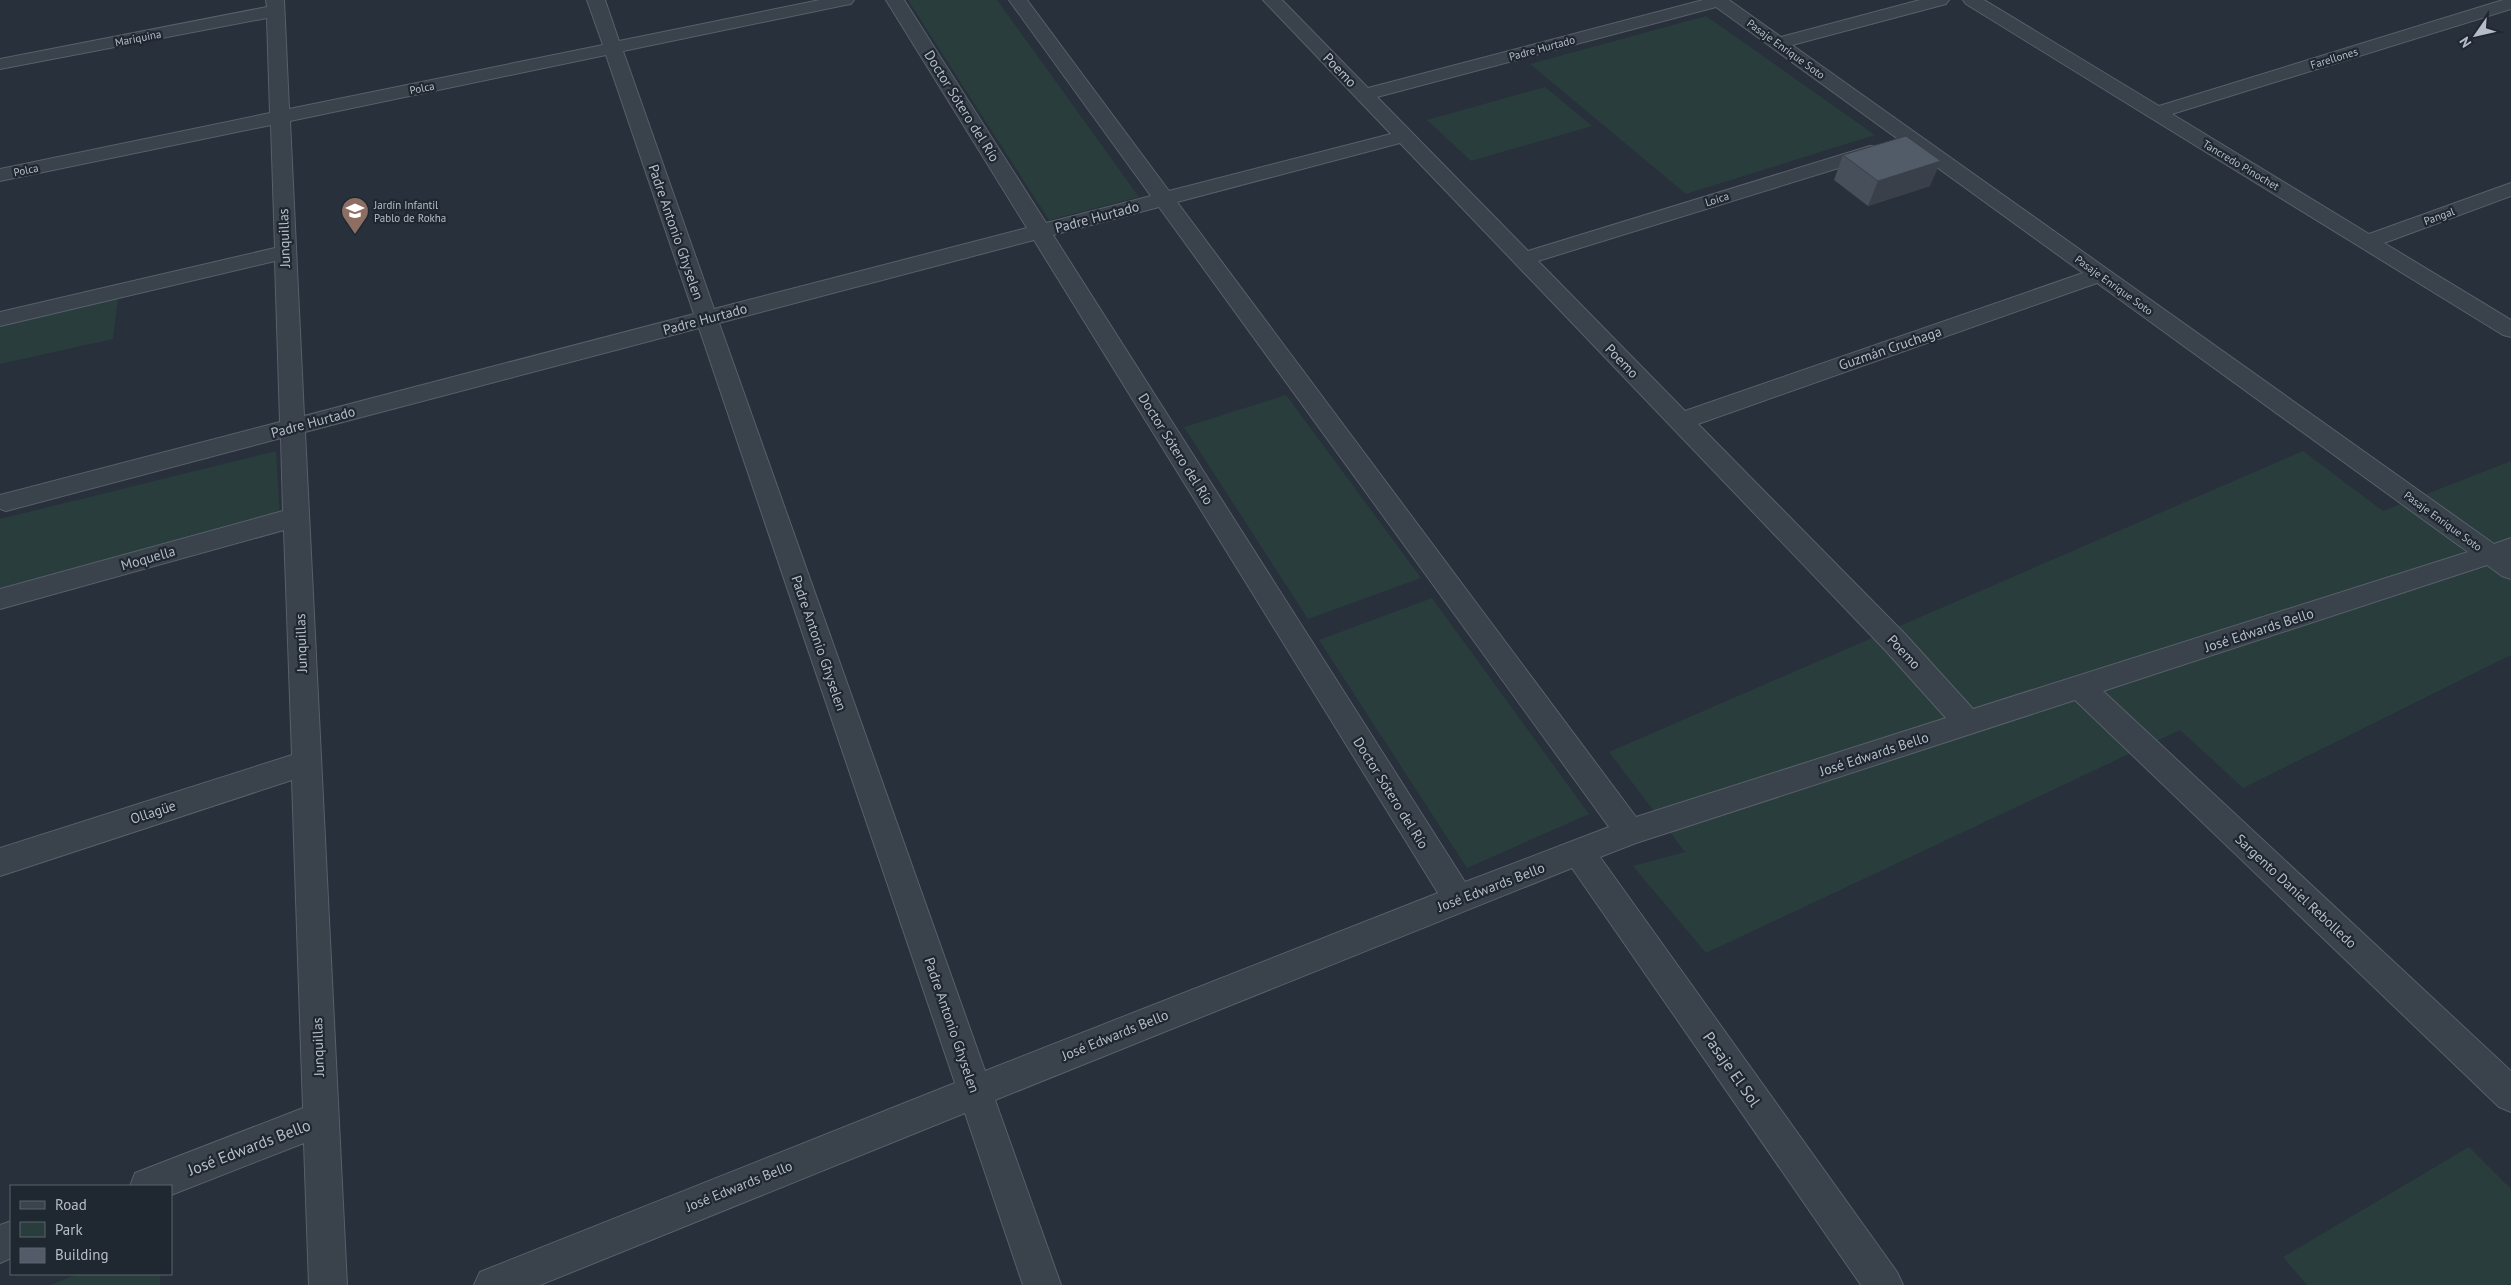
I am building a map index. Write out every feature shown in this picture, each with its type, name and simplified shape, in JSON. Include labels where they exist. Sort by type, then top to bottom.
[{"type":"street","name":"Padre Antonio Ghyselen","points":[[596,0],[1042,1285]]},
{"type":"street","name":"Polca","points":[[0,175],[845,0]]},
{"type":"street","name":"Doctor Sótero del Río","points":[[895,0],[1458,898]]},
{"type":"street","points":[[1018,0],[1630,832]]},
{"type":"street","name":"Poemo","points":[[1272,0],[1895,642],[1969,724]]},
{"type":"street","name":"Padre Hurtado","points":[[1364,95],[1719,0]]},
{"type":"street","name":"Pasaje Enrique Soto","points":[[1719,0],[2100,274],[2504,558]]},
{"type":"street","points":[[1778,43],[1940,0]]},
{"type":"street","name":"Tancredo Pinochet","points":[[1972,0],[2511,330]]},
{"type":"street","name":"Farellones","points":[[2157,113],[2511,4]]},
{"type":"street","name":"Mariquina","points":[[0,64],[275,6]]},
{"type":"street","name":"Junquillas","points":[[275,6],[328,1285]]},
{"type":"street","name":"Padre Hurtado","points":[[6,502],[1404,136]]},
{"type":"street","name":"Loica","points":[[1523,258],[1912,139]]},
{"type":"street","name":"Pangal","points":[[2367,242],[2511,189]]},
{"type":"street","points":[[0,319],[285,252]]},
{"type":"street","name":"Guzmán Cruchaga","points":[[1680,421],[2100,274]]},
{"type":"street","name":"Moquella","points":[[0,599],[296,517]]},
{"type":"street","name":"José Edwards Bello","points":[[493,1285],[1458,898],[1580,854],[1630,832],[2081,688],[2504,558]]},
{"type":"street","name":"Sargento Daniel Rebolledo","points":[[2081,688],[2511,1095]]},
{"type":"street","name":"Ollagüe","points":[[0,862],[306,763]]},
{"type":"street","name":"Pasaje El Sol","points":[[1580,854],[1884,1285]]},
{"type":"street","name":"José Edwards Bello","points":[[151,1185],[321,1119]]},
{"type":"green space","points":[[908,0],[997,0],[1139,197],[1049,220]]},
{"type":"green space","points":[[1706,16],[1875,135],[1686,194],[1530,64]]},
{"type":"green space","points":[[1545,87],[1592,126],[1471,161],[1427,120]]},
{"type":"green space","points":[[118,297],[113,339],[0,364],[0,325]]},
{"type":"green space","points":[[1286,395],[1421,578],[1308,619],[1184,427]]},
{"type":"green space","points":[[276,451],[280,516],[0,592],[0,519]]},
{"type":"green space","points":[[2303,451],[2383,511],[2511,461],[2511,655],[2243,788],[2180,730],[1706,953],[1633,866],[1685,852],[1609,752]]},
{"type":"green space","points":[[1432,598],[1589,814],[1467,868],[1319,640]]},
{"type":"green space","points":[[2469,1147],[2511,1189],[2511,1285],[2307,1285],[2283,1257]]},
{"type":"green space","points":[[75,1275],[160,1275],[160,1285],[50,1285]]},
{"type":"building","points":[[1906,136],[1941,161],[1878,181],[1843,155]]},
{"type":"place","name":"Jardín Infantil Pablo de Rokha","points":[[355,235]]}]
